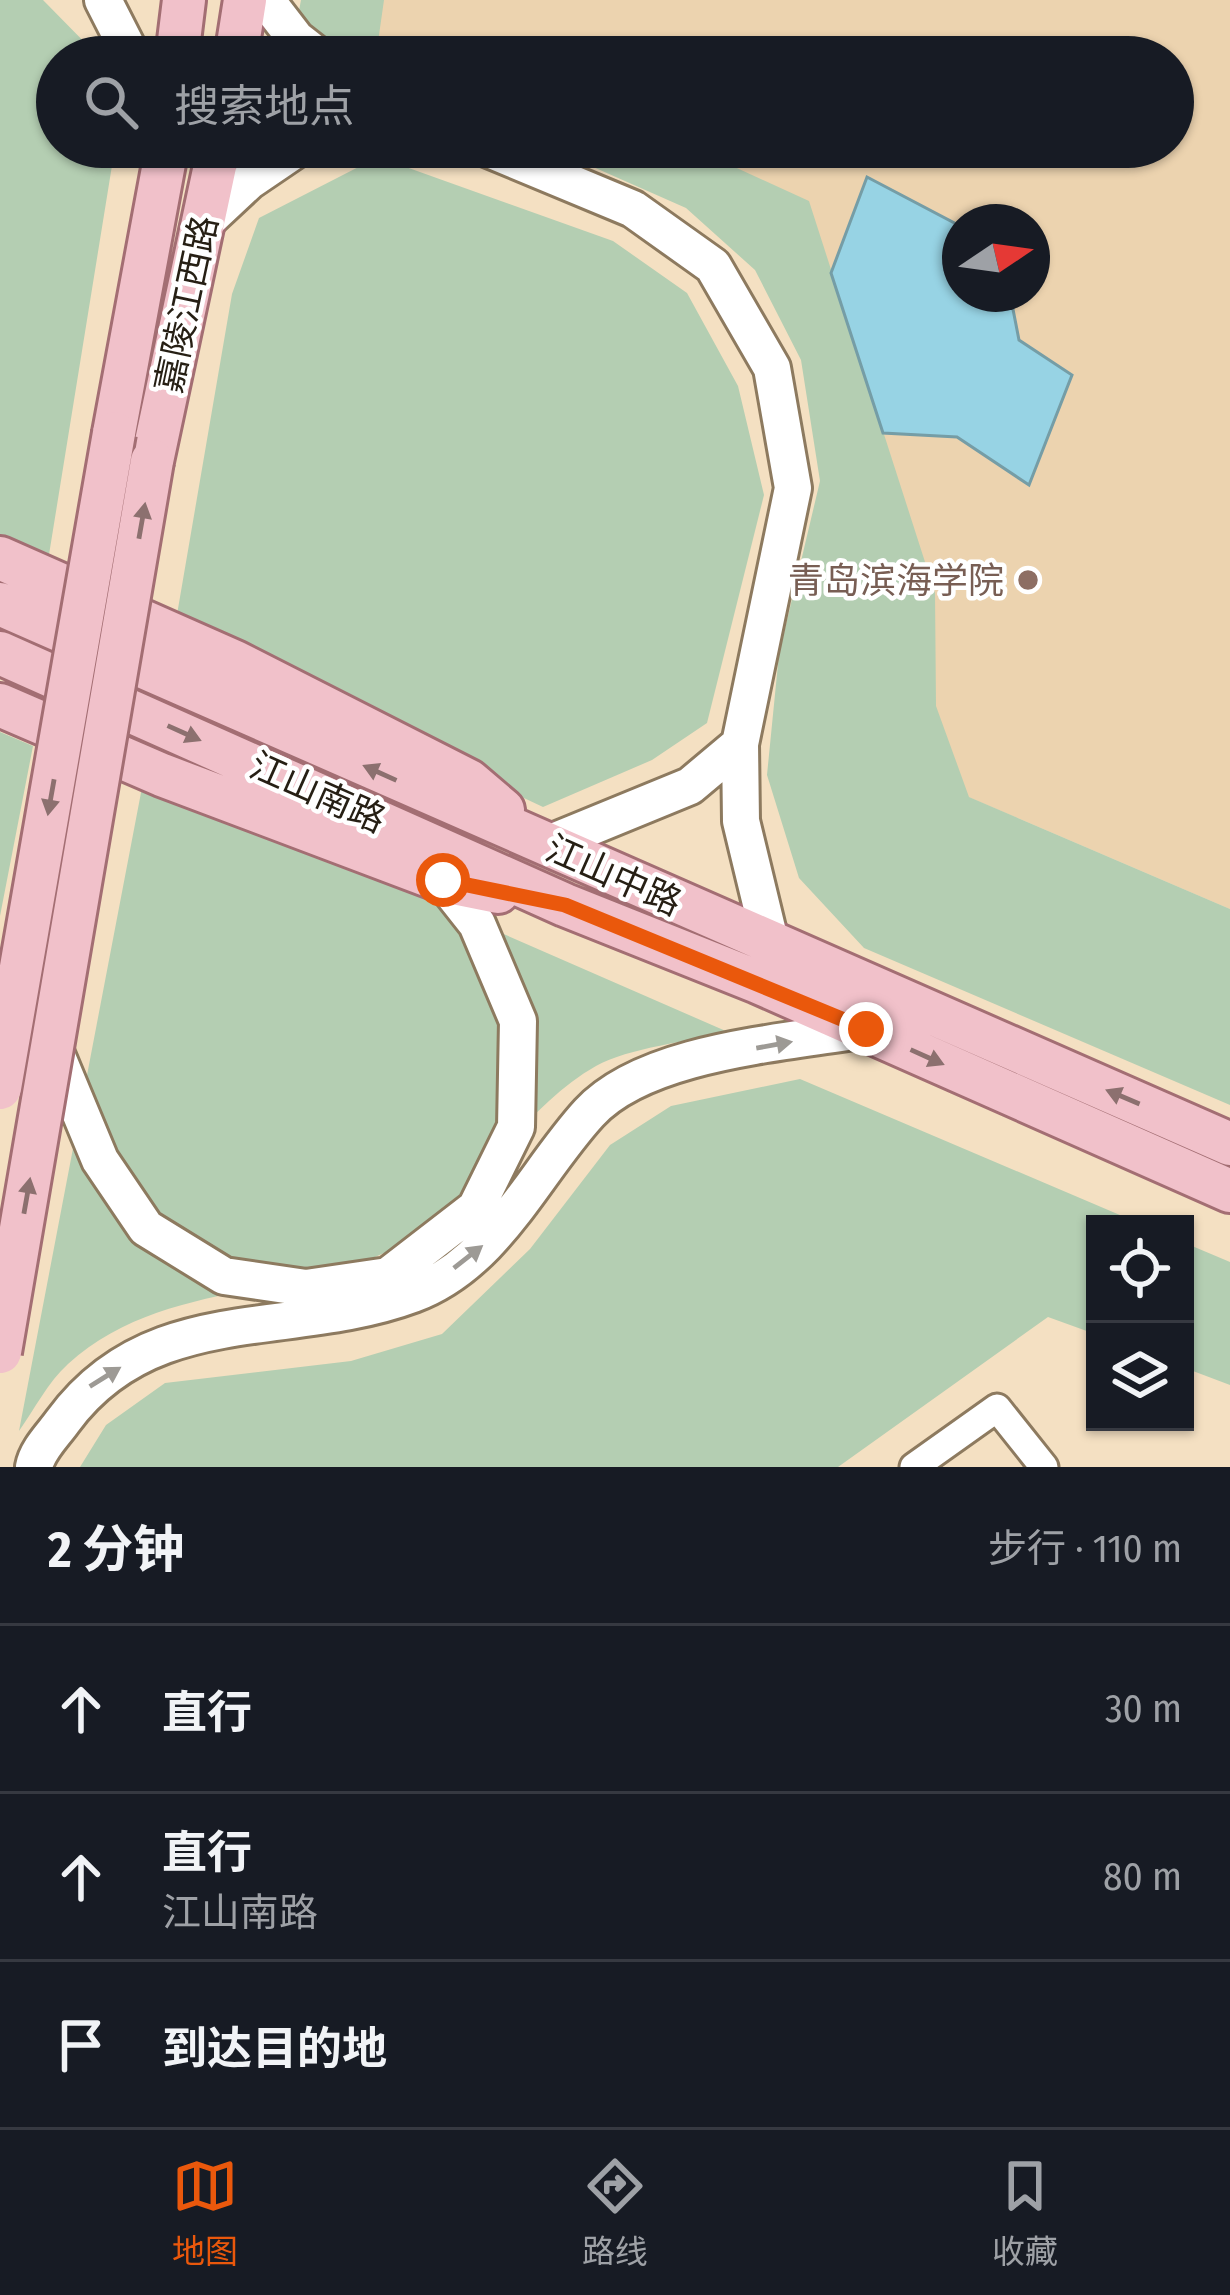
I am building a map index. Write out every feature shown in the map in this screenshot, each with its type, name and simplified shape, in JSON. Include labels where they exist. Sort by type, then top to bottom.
[{"type":"main road","points":[[103,0],[121,36]]},
{"type":"main road","points":[[180,36],[184,0]]},
{"type":"main road","points":[[239,36],[245,0]]},
{"type":"main road","points":[[266,0],[294,36]]},
{"type":"main road","name":"嘉陵江西路","points":[[0,1088],[13,952],[163,168]]},
{"type":"main road","name":"嘉陵江西路","points":[[0,1352],[152,461],[215,168]]},
{"type":"main road","points":[[204,223],[268,168]]},
{"type":"main road","points":[[534,168],[633,209],[713,266],[772,368],[794,488],[740,744],[741,821],[771,945]]},
{"type":"main road","points":[[0,558],[76,587],[235,662],[469,781],[546,845],[690,786],[740,744]]},
{"type":"main road","name":"江山中路","points":[[0,604],[1230,1144]]},
{"type":"main road","name":"江山南路","points":[[0,653],[565,905],[866,1029],[1230,1191]]},
{"type":"main road","points":[[0,705],[162,775],[443,880],[565,905]]},
{"type":"main road","points":[[53,1047],[100,1160],[146,1228],[224,1276],[306,1288],[388,1276],[476,1208],[516,1127],[518,1021],[477,925],[443,880]]},
{"type":"main road","points":[[34,1467],[88,1386],[160,1344],[245,1322],[347,1313],[417,1293],[475,1256],[541,1180],[591,1111],[639,1076],[866,1029]]},
{"type":"street","points":[[914,1467],[998,1408],[1044,1467]]},
{"type":"shaded area","name":"青岛滨海学院","points":[[323,0],[1230,0],[1230,909],[798,724],[853,437],[771,215],[665,168],[1194,168],[1194,36],[363,36],[321,18]]},
{"type":"green space","points":[[0,0],[43,0],[78,36],[36,36],[36,168],[112,168],[47,567],[0,546]]},
{"type":"green space","points":[[301,0],[384,0],[379,36],[319,36],[298,16]]},
{"type":"green space","points":[[357,168],[409,168],[613,241],[687,293],[738,386],[764,495],[707,723],[652,760],[543,807],[174,632],[232,294],[259,218]]},
{"type":"green space","points":[[596,168],[737,168],[809,201],[935,593],[936,706],[969,797],[1230,909],[1230,1105],[864,948],[799,878],[767,775],[779,654],[820,481],[801,360],[755,270],[686,208]]},
{"type":"green space","points":[[0,732],[33,746],[0,916]]},
{"type":"green space","points":[[144,777],[728,1032],[642,1050],[596,1066],[538,1111],[436,1219],[375,1257],[176,1307],[102,1339],[61,1371],[19,1431]]},
{"type":"green space","points":[[800,1079],[1120,1215],[1086,1215],[1086,1331],[1048,1317],[838,1467],[80,1467],[106,1425],[165,1383],[351,1361],[442,1334],[530,1249],[610,1145],[671,1106]]},
{"type":"green space","points":[[1194,1247],[1230,1262],[1230,1385],[1194,1371]]},
{"type":"water","points":[[867,177],[942,217],[942,312],[1014,312],[1019,340],[1072,375],[1029,485],[957,437],[883,433],[831,273]]},
{"type":"place","name":"青岛滨海学院","points":[[1028,580]]},
{"type":"route","points":[[443,880],[565,905],[866,1029]]}]
